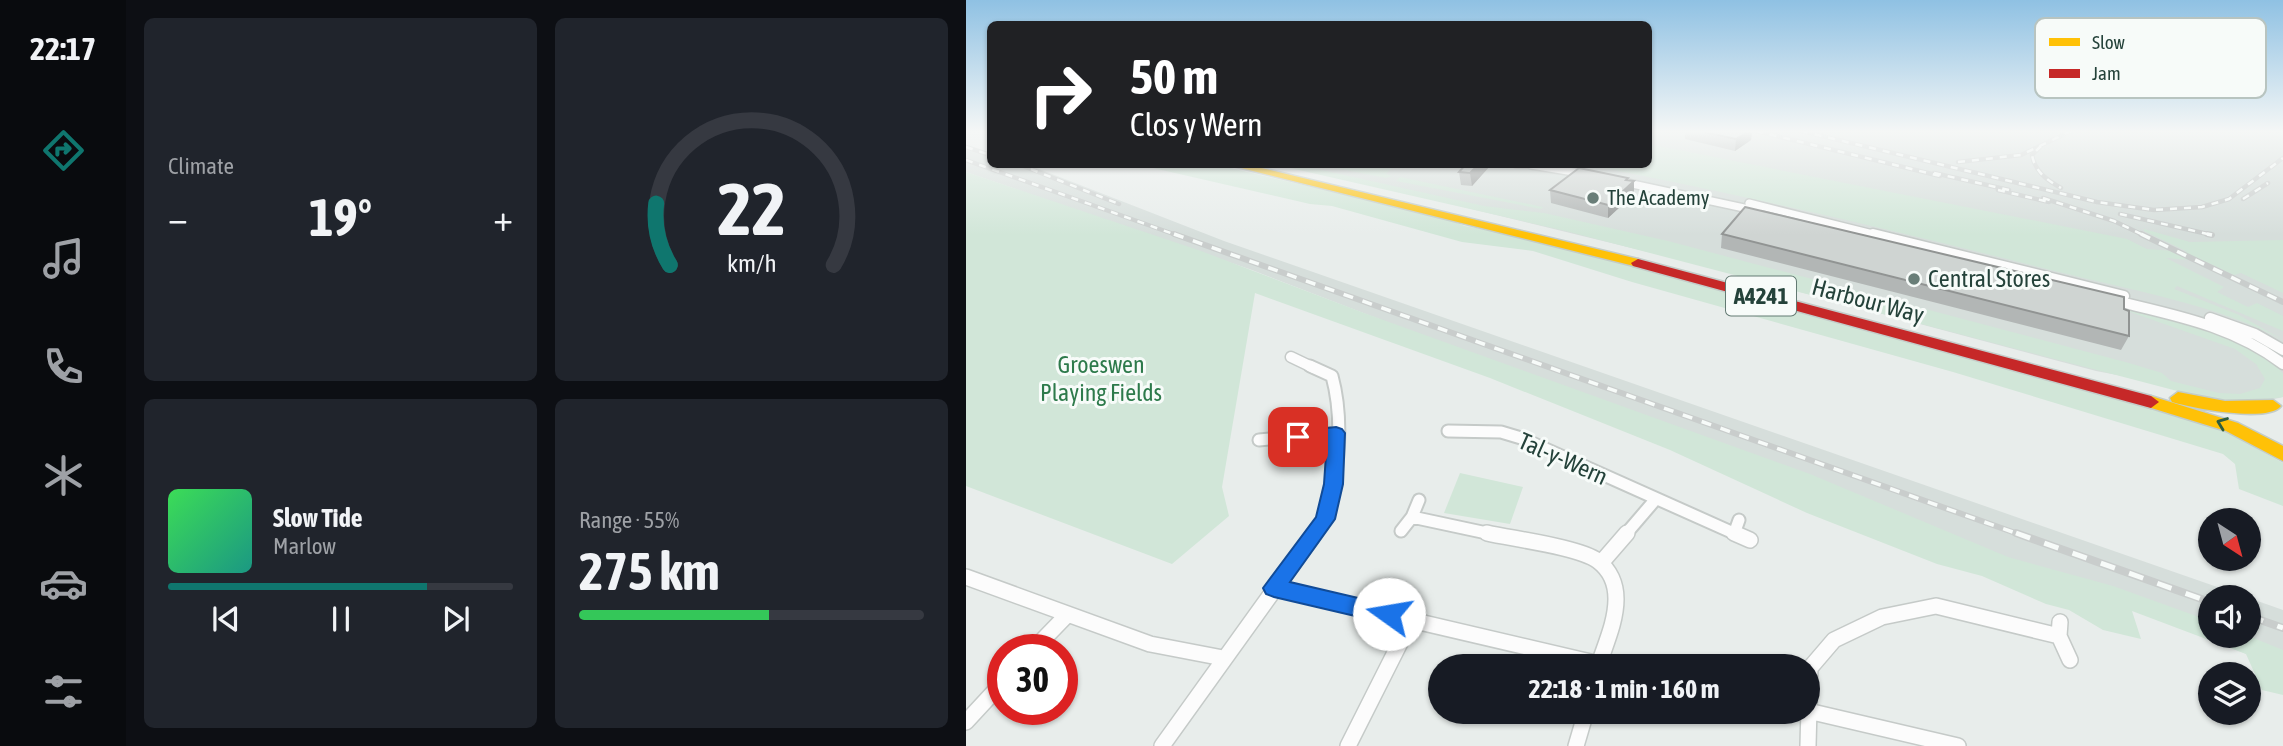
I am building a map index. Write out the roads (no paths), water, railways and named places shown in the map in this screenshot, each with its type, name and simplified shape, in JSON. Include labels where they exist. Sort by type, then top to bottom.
[{"type":"main road","name":"Harbour Way","points":[[1247,168],[1588,248],[2182,410],[2232,427],[2283,454]]},
{"type":"main road","name":"Harbour Way","points":[[1279,168],[1588,240],[2173,398],[2225,407],[2278,405]]},
{"type":"main road","name":"A4241","points":[[2278,405],[2262,423],[2270,441],[2283,454]]},
{"type":"street","points":[[1553,168],[1601,175],[1577,168]]},
{"type":"street","points":[[2283,350],[2255,334],[2202,316],[1820,219],[1613,177],[1805,222],[2199,322],[2251,342],[2283,364]]},
{"type":"street","points":[[1162,746],[1325,519],[1333,484],[1337,391],[1332,376],[1301,357]]},
{"type":"street","name":"Tal-y-Wern","points":[[1448,431],[1469,423],[1521,438],[1655,500],[1736,527],[1749,540]]},
{"type":"street","points":[[1259,440],[1279,434],[1336,433]]},
{"type":"street","points":[[1401,531],[1412,517],[1419,500]]},
{"type":"street","points":[[1601,563],[1655,500]]},
{"type":"street","points":[[1412,517],[1580,553],[1601,563],[1614,583],[1615,618],[1606,654]]},
{"type":"street","points":[[966,577],[1150,644],[1223,658]]},
{"type":"street","points":[[1274,588],[1553,654]]},
{"type":"street","points":[[1820,656],[1834,640],[1882,618],[1936,606],[2059,629],[2070,660]]},
{"type":"street","points":[[1049,634],[1067,615]]},
{"type":"street","points":[[1348,746],[1412,620]]},
{"type":"street","points":[[966,722],[987,699]]},
{"type":"street","points":[[1820,714],[1958,746]]},
{"type":"street","points":[[1576,746],[1582,724]]},
{"type":"street","points":[[1808,724],[1808,746]]},
{"type":"railway","points":[[982,166],[987,167]]},
{"type":"railway","points":[[1898,166],[1940,176]]},
{"type":"railway","points":[[1946,166],[2097,202],[2154,210],[2202,207],[2229,199],[2273,166]]},
{"type":"railway","points":[[2036,166],[2046,179],[2061,188]]},
{"type":"railway","points":[[988,168],[1179,236]]},
{"type":"railway","points":[[1028,168],[1119,204]]},
{"type":"railway","points":[[1934,173],[2009,190]]},
{"type":"railway","points":[[2243,199],[2268,183]]},
{"type":"railway","points":[[1998,190],[2049,202]]},
{"type":"railway","points":[[2043,198],[2114,221],[2145,236]]},
{"type":"railway","points":[[2120,214],[2212,235],[2207,234]]},
{"type":"railway","points":[[1174,234],[2021,535]]},
{"type":"railway","points":[[2141,234],[2283,302]]},
{"type":"railway","points":[[2016,533],[2198,598]]},
{"type":"railway","points":[[2261,620],[2283,628]]},
{"type":"place","name":"The Academy","points":[[1593,198]]},
{"type":"place","name":"Central Stores","points":[[1914,279]]},
{"type":"park label","name":"Groeswen Playing Fields","points":[[1101,379]]}]
